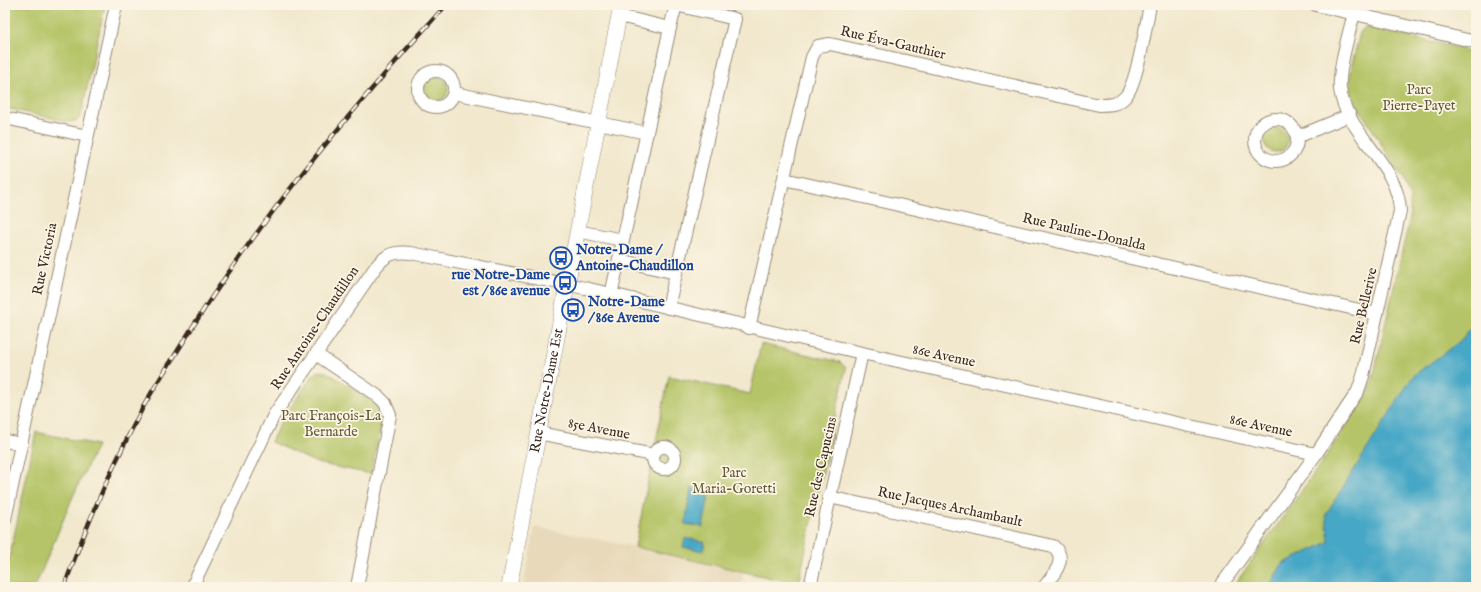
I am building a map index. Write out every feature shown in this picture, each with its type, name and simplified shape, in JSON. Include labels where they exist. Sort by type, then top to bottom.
[{"type":"main road","name":"Rue Notre-Dame Est","points":[[509,587],[620,11]]},
{"type":"street","name":"Rue Victoria","points":[[5,519],[116,5]]},
{"type":"street","points":[[611,295],[676,5],[735,19],[668,308]]},
{"type":"street","name":"Rue Éva-Gauthier","points":[[750,328],[812,57],[818,46],[830,44],[1099,105],[1110,105],[1119,102],[1131,90],[1150,5]]},
{"type":"street","points":[[1316,5],[1355,9],[1476,42]]},
{"type":"street","name":"Rue Bellerive","points":[[1220,587],[1316,454],[1360,387],[1399,220],[1400,201],[1394,183],[1342,100],[1340,81],[1355,9]]},
{"type":"street","points":[[620,11],[670,28]]},
{"type":"street","points":[[454,93],[647,133]]},
{"type":"street","points":[[1297,137],[1350,115]]},
{"type":"street","points":[[5,118],[87,136]]},
{"type":"street","name":"Rue Pauline-Donalda","points":[[784,179],[1377,314]]},
{"type":"street","points":[[577,231],[623,240]]},
{"type":"street","name":"Rue Antoine-Chaudillon","points":[[192,587],[274,415],[381,260],[390,253],[411,253],[567,285]]},
{"type":"street","points":[[619,260],[676,273]]},
{"type":"street","name":"86e Avenue","points":[[567,285],[862,354],[1316,454]]},
{"type":"street","points":[[316,354],[379,396],[385,403],[390,415],[357,587]]},
{"type":"street","name":"Rue des Capucins","points":[[810,587],[862,354]]},
{"type":"street","name":"85e Avenue","points":[[538,433],[654,455]]},
{"type":"street","points":[[5,440],[21,444]]},
{"type":"street","name":"Rue Jacques Archambault","points":[[829,497],[1046,544],[1058,550],[1060,555],[1059,566],[1044,587]]},
{"type":"shaded area","points":[[535,527],[635,547],[744,572],[741,587],[523,587]]},
{"type":"green space","points":[[5,5],[105,5],[82,112],[78,120],[70,122],[5,108]]},
{"type":"green space","name":"Parc Pierre-Payet","points":[[1364,28],[1370,28],[1476,52],[1476,322],[1460,341],[1413,376],[1329,542],[1282,564],[1269,587],[1233,587],[1325,458],[1369,391],[1374,374],[1410,217],[1410,197],[1403,179],[1355,102],[1352,94],[1350,76],[1353,59],[1360,33]]},
{"type":"green space","points":[[436,77],[444,81],[448,89],[444,97],[436,101],[428,97],[424,89],[428,81]]},
{"type":"green space","points":[[1276,128],[1281,129],[1287,135],[1287,145],[1281,151],[1276,152],[1271,151],[1265,145],[1264,140],[1265,135],[1271,129]]},
{"type":"green space","name":"Parc Maria-Goretti","points":[[761,344],[840,362],[846,368],[798,584],[635,547],[669,376],[750,394]]},
{"type":"green space","name":"Parc François-La Bernarde","points":[[318,371],[326,372],[349,386],[367,398],[379,410],[381,416],[381,428],[371,474],[317,463],[271,442],[281,421],[313,375]]},
{"type":"green space","points":[[36,432],[97,445],[74,494],[35,587],[5,587],[5,579]]},
{"type":"water","points":[[1476,322],[1476,587],[1269,587],[1282,564],[1329,542],[1326,514],[1413,376],[1460,341]]},
{"type":"water","points":[[691,488],[710,491],[703,527],[685,524]]},
{"type":"water","points":[[685,538],[705,542],[703,551],[683,547]]},
{"type":"railway","points":[[64,587],[99,499],[140,413],[149,396],[209,301],[240,256],[305,170],[374,86],[446,5]]},
{"type":"place","name":"Notre-Dame / Antoine-Chaudillon","points":[[561,258]]},
{"type":"place","name":"rue Notre-Dame est / 86e avenue","points":[[565,283]]},
{"type":"place","name":"Notre-Dame / 86e Avenue","points":[[573,310]]}]
